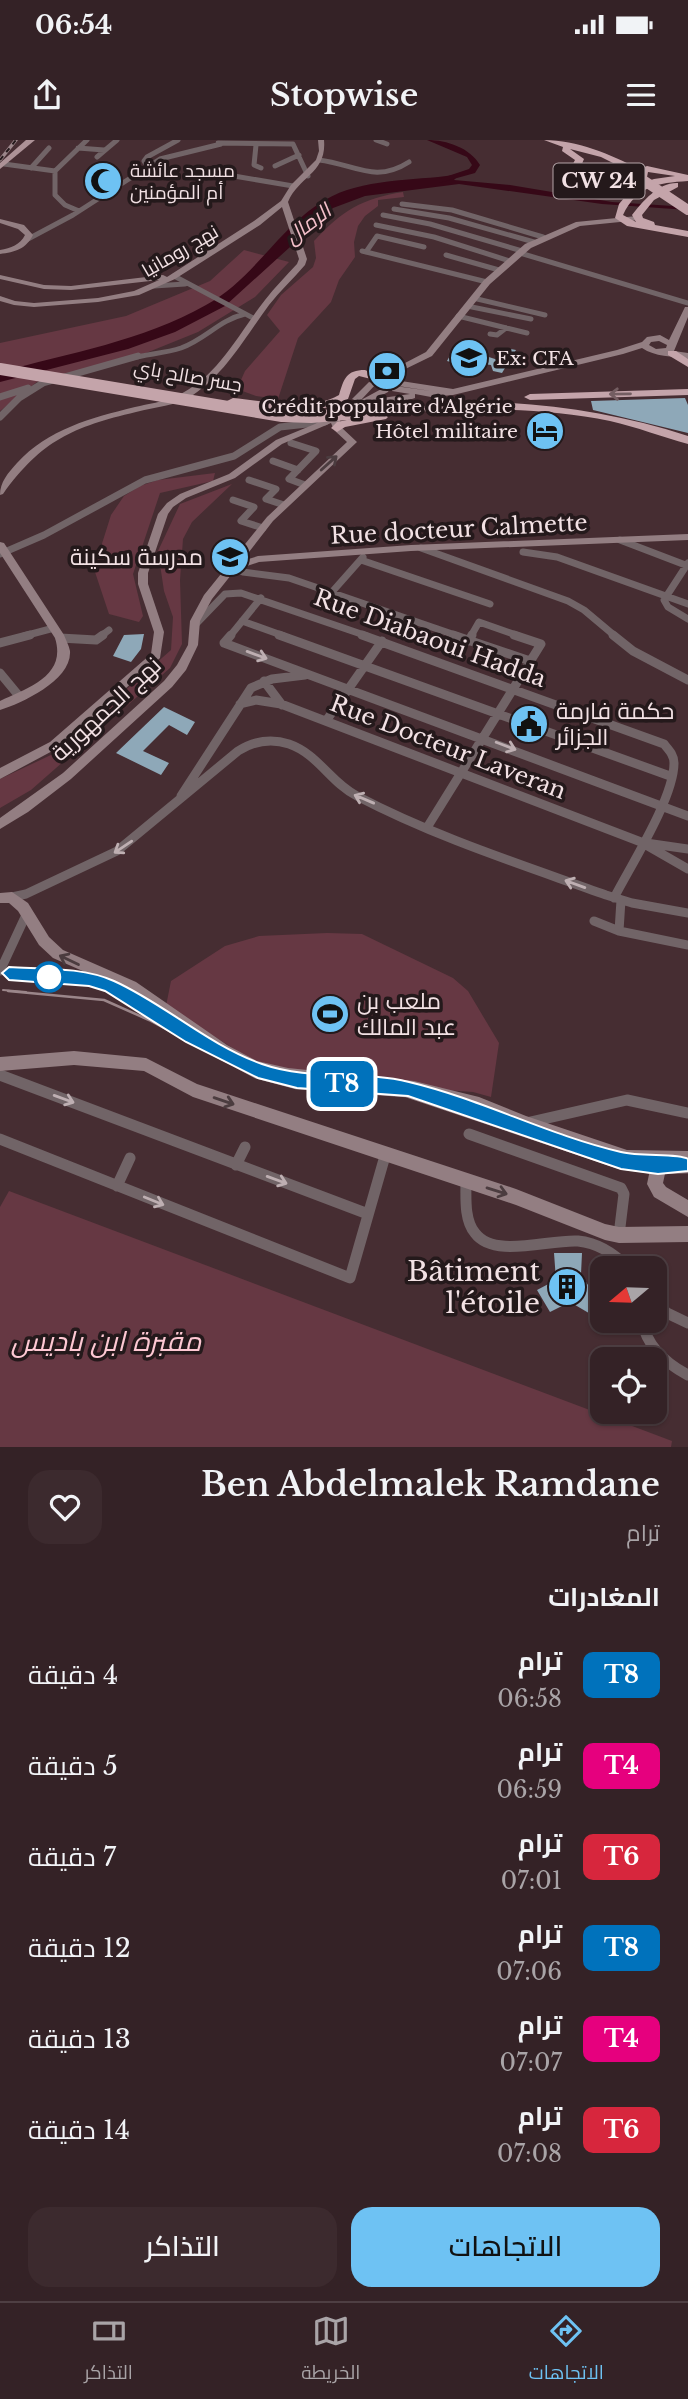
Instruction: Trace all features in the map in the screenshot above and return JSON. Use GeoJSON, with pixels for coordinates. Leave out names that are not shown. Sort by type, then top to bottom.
{"type":"FeatureCollection","features":[{"type":"Feature","properties":{"kind":"highway"},"geometry":{"type":"LineString","coordinates":[[544,141],[614,164],[640,187],[688,210]]}},
{"type":"Feature","properties":{"kind":"highway"},"geometry":{"type":"LineString","coordinates":[[544,141],[604,155],[640,187],[688,204]]}},
{"type":"Feature","properties":{"kind":"highway","name":"CW 24"},"geometry":{"type":"LineString","coordinates":[[565,149],[580,159],[572,172],[575,175],[640,187],[663,187],[688,177]]}},
{"type":"Feature","properties":{"kind":"highway","name":"CW 24"},"geometry":{"type":"LineString","coordinates":[[604,155],[688,177]]}},
{"type":"Feature","properties":{"kind":"highway","name":"CW 24"},"geometry":{"type":"LineString","coordinates":[[614,164],[590,161],[583,163],[577,171],[582,175],[640,187],[663,187]]}},
{"type":"Feature","properties":{"kind":"highway","name":"CW 24"},"geometry":{"type":"LineString","coordinates":[[688,177],[654,169],[643,170],[637,216],[652,224],[688,233]]}},
{"type":"Feature","properties":{"kind":"highway","name":"CW 24"},"geometry":{"type":"LineString","coordinates":[[640,187],[620,217],[630,224],[688,233]]}},
{"type":"Feature","properties":{"kind":"highway"},"geometry":{"type":"LineString","coordinates":[[670,348],[688,364]]}},
{"type":"Feature","properties":{"kind":"highway","name":"جسر صالح باي"},"geometry":{"type":"LineString","coordinates":[[0,361],[299,411],[368,413]]}},
{"type":"Feature","properties":{"kind":"highway"},"geometry":{"type":"LineString","coordinates":[[0,369],[282,416],[311,417],[528,406],[611,417],[688,440]]}},
{"type":"Feature","properties":{"kind":"highway"},"geometry":{"type":"LineString","coordinates":[[233,401],[318,406],[344,397],[353,374],[362,372],[373,381]]}},
{"type":"Feature","properties":{"kind":"highway"},"geometry":{"type":"LineString","coordinates":[[334,421],[341,424],[368,413],[459,399],[688,392]]}},
{"type":"Feature","properties":{"kind":"main road"},"geometry":{"type":"LineString","coordinates":[[2,166],[31,140]]}},
{"type":"Feature","properties":{"kind":"street"},"geometry":{"type":"LineString","coordinates":[[79,211],[65,205],[55,195],[55,171],[88,140]]}},
{"type":"Feature","properties":{"kind":"street"},"geometry":{"type":"LineString","coordinates":[[97,157],[117,140]]}},
{"type":"Feature","properties":{"kind":"street"},"geometry":{"type":"LineString","coordinates":[[148,167],[144,161],[147,157],[178,140]]}},
{"type":"Feature","properties":{"kind":"street"},"geometry":{"type":"LineString","coordinates":[[209,140],[222,144]]}},
{"type":"Feature","properties":{"kind":"street"},"geometry":{"type":"LineString","coordinates":[[0,492],[30,453],[53,436],[86,422],[176,400],[193,391],[241,340],[269,299],[301,265],[303,259],[298,251],[285,206],[287,192],[309,176],[323,148],[321,140]]}},
{"type":"Feature","properties":{"kind":"street"},"geometry":{"type":"LineString","coordinates":[[376,140],[387,144]]}},
{"type":"Feature","properties":{"kind":"street"},"geometry":{"type":"LineString","coordinates":[[0,252],[18,248],[28,239],[168,156],[222,144],[290,144],[295,145],[309,176]]}},
{"type":"Feature","properties":{"kind":"street"},"geometry":{"type":"LineString","coordinates":[[256,145],[254,165],[261,168]]}},
{"type":"Feature","properties":{"kind":"street"},"geometry":{"type":"LineString","coordinates":[[31,168],[49,148]]}},
{"type":"Feature","properties":{"kind":"street"},"geometry":{"type":"LineString","coordinates":[[78,148],[104,150]]}},
{"type":"Feature","properties":{"kind":"street"},"geometry":{"type":"LineString","coordinates":[[275,166],[299,155]]}},
{"type":"Feature","properties":{"kind":"street"},"geometry":{"type":"LineString","coordinates":[[319,160],[343,163],[369,174],[395,171],[409,162]]}},
{"type":"Feature","properties":{"kind":"street"},"geometry":{"type":"LineString","coordinates":[[2,166],[55,171]]}},
{"type":"Feature","properties":{"kind":"street"},"geometry":{"type":"LineString","coordinates":[[233,176],[293,186]]}},
{"type":"Feature","properties":{"kind":"street"},"geometry":{"type":"LineString","coordinates":[[402,204],[458,212],[543,237]]}},
{"type":"Feature","properties":{"kind":"street","name":"نهج رومانيا"},"geometry":{"type":"LineString","coordinates":[[0,298],[24,305],[72,302],[120,297],[149,288],[285,206]]}},
{"type":"Feature","properties":{"kind":"street"},"geometry":{"type":"LineString","coordinates":[[394,209],[449,218],[534,242]]}},
{"type":"Feature","properties":{"kind":"street"},"geometry":{"type":"LineString","coordinates":[[383,215],[430,224],[688,303]]}},
{"type":"Feature","properties":{"kind":"street"},"geometry":{"type":"LineString","coordinates":[[0,774],[54,745],[156,655],[159,632],[143,573],[163,514],[174,501],[232,476],[310,424],[342,407],[373,381],[429,354],[487,282],[534,242],[579,224],[637,216]]}},
{"type":"Feature","properties":{"kind":"street"},"geometry":{"type":"LineString","coordinates":[[0,221],[27,230],[28,239]]}},
{"type":"Feature","properties":{"kind":"street"},"geometry":{"type":"LineString","coordinates":[[376,225],[434,237],[510,261]]}},
{"type":"Feature","properties":{"kind":"street"},"geometry":{"type":"LineString","coordinates":[[424,247],[377,236],[364,251],[487,282]]}},
{"type":"Feature","properties":{"kind":"street"},"geometry":{"type":"LineString","coordinates":[[446,256],[499,271]]}},
{"type":"Feature","properties":{"kind":"street"},"geometry":{"type":"LineString","coordinates":[[0,277],[44,287],[71,288],[174,275],[255,319]]}},
{"type":"Feature","properties":{"kind":"street"},"geometry":{"type":"LineString","coordinates":[[149,288],[173,283],[191,285]]}},
{"type":"Feature","properties":{"kind":"street"},"geometry":{"type":"LineString","coordinates":[[470,302],[545,315]]}},
{"type":"Feature","properties":{"kind":"street"},"geometry":{"type":"LineString","coordinates":[[470,302],[531,319]]}},
{"type":"Feature","properties":{"kind":"street"},"geometry":{"type":"LineString","coordinates":[[670,348],[688,309]]}},
{"type":"Feature","properties":{"kind":"street"},"geometry":{"type":"LineString","coordinates":[[0,397],[143,355],[181,348],[201,339],[228,318],[242,313]]}},
{"type":"Feature","properties":{"kind":"street"},"geometry":{"type":"LineString","coordinates":[[458,316],[527,333]]}},
{"type":"Feature","properties":{"kind":"street"},"geometry":{"type":"LineString","coordinates":[[647,347],[647,340],[679,325]]}},
{"type":"Feature","properties":{"kind":"street"},"geometry":{"type":"LineString","coordinates":[[490,334],[497,335],[506,328]]}},
{"type":"Feature","properties":{"kind":"street"},"geometry":{"type":"LineString","coordinates":[[655,338],[688,355]]}},
{"type":"Feature","properties":{"kind":"street"},"geometry":{"type":"LineString","coordinates":[[354,406],[453,392],[647,347],[670,348]]}},
{"type":"Feature","properties":{"kind":"street"},"geometry":{"type":"LineString","coordinates":[[285,442],[334,421],[354,406],[395,385],[411,365]]}},
{"type":"Feature","properties":{"kind":"street"},"geometry":{"type":"LineString","coordinates":[[388,374],[395,385],[431,394]]}},
{"type":"Feature","properties":{"kind":"street"},"geometry":{"type":"LineString","coordinates":[[373,381],[453,392]]}},
{"type":"Feature","properties":{"kind":"street"},"geometry":{"type":"LineString","coordinates":[[0,417],[19,398],[43,383]]}},
{"type":"Feature","properties":{"kind":"street"},"geometry":{"type":"LineString","coordinates":[[0,705],[47,682],[61,665],[64,646],[1,551],[44,535],[145,480],[234,456],[281,427],[334,421]]}},
{"type":"Feature","properties":{"kind":"street","name":"نهج الجمهورية"},"geometry":{"type":"LineString","coordinates":[[0,824],[44,795],[71,773],[168,684],[182,667],[193,645],[195,625],[208,597],[284,505],[352,442],[334,421]]}},
{"type":"Feature","properties":{"kind":"street"},"geometry":{"type":"LineString","coordinates":[[285,442],[316,451],[289,479],[305,485]]}},
{"type":"Feature","properties":{"kind":"street"},"geometry":{"type":"LineString","coordinates":[[273,461],[298,470]]}},
{"type":"Feature","properties":{"kind":"street"},"geometry":{"type":"LineString","coordinates":[[249,480],[276,489],[266,499],[284,505]]}},
{"type":"Feature","properties":{"kind":"street"},"geometry":{"type":"LineString","coordinates":[[233,500],[254,507],[241,521],[263,528]]}},
{"type":"Feature","properties":{"kind":"street","name":"Rue docteur Calmette"},"geometry":{"type":"LineString","coordinates":[[233,568],[258,559],[362,556],[421,548],[688,537]]}},
{"type":"Feature","properties":{"kind":"street"},"geometry":{"type":"LineString","coordinates":[[620,540],[688,565],[664,595]]}},
{"type":"Feature","properties":{"kind":"street"},"geometry":{"type":"LineString","coordinates":[[421,548],[576,605],[633,651],[688,680]]}},
{"type":"Feature","properties":{"kind":"street"},"geometry":{"type":"LineString","coordinates":[[523,552],[557,557],[688,604]]}},
{"type":"Feature","properties":{"kind":"street"},"geometry":{"type":"LineString","coordinates":[[332,592],[362,556],[490,604]]}},
{"type":"Feature","properties":{"kind":"street"},"geometry":{"type":"LineString","coordinates":[[233,568],[243,572],[281,576],[530,661]]}},
{"type":"Feature","properties":{"kind":"street","name":"Rue Diabaoui Hadda"},"geometry":{"type":"LineString","coordinates":[[195,625],[225,594],[241,593],[261,598],[662,742],[670,750],[674,761],[670,776]]}},
{"type":"Feature","properties":{"kind":"street"},"geometry":{"type":"LineString","coordinates":[[664,595],[666,604],[688,620]]}},
{"type":"Feature","properties":{"kind":"street"},"geometry":{"type":"LineString","coordinates":[[261,598],[224,643],[483,737],[688,816]]}},
{"type":"Feature","properties":{"kind":"street"},"geometry":{"type":"LineString","coordinates":[[242,621],[670,776],[617,899],[619,931]]}},
{"type":"Feature","properties":{"kind":"street"},"geometry":{"type":"LineString","coordinates":[[428,826],[541,644],[479,622],[469,640]]}},
{"type":"Feature","properties":{"kind":"street"},"geometry":{"type":"LineString","coordinates":[[0,643],[57,633],[96,640],[110,630]]}},
{"type":"Feature","properties":{"kind":"street"},"geometry":{"type":"LineString","coordinates":[[326,721],[382,642]]}},
{"type":"Feature","properties":{"kind":"street"},"geometry":{"type":"LineString","coordinates":[[0,673],[19,696]]}},
{"type":"Feature","properties":{"kind":"street"},"geometry":{"type":"LineString","coordinates":[[176,804],[251,688],[264,681],[309,674]]}},
{"type":"Feature","properties":{"kind":"street"},"geometry":{"type":"LineString","coordinates":[[264,681],[282,705]]}},
{"type":"Feature","properties":{"kind":"street","name":"Rue Docteur Laveran"},"geometry":{"type":"LineString","coordinates":[[240,704],[256,700],[282,705],[641,842]]}},
{"type":"Feature","properties":{"kind":"street"},"geometry":{"type":"LineString","coordinates":[[6,898],[26,894],[117,851],[238,751],[258,741],[268,740],[292,745],[310,755],[340,785],[356,796],[428,826],[617,899],[688,913]]}},
{"type":"Feature","properties":{"kind":"street"},"geometry":{"type":"LineString","coordinates":[[641,842],[688,849]]}},
{"type":"Feature","properties":{"kind":"street"},"geometry":{"type":"LineString","coordinates":[[641,842],[688,869]]}},
{"type":"Feature","properties":{"kind":"street"},"geometry":{"type":"LineString","coordinates":[[6,898],[18,901],[44,941],[58,954],[122,980],[222,1050],[254,1067],[288,1075],[414,1088],[479,1104],[525,1123],[627,1157],[654,1152],[682,1158]]}},
{"type":"Feature","properties":{"kind":"street"},"geometry":{"type":"LineString","coordinates":[[0,971],[8,948],[26,915]]}},
{"type":"Feature","properties":{"kind":"street"},"geometry":{"type":"LineString","coordinates":[[594,921],[619,931],[688,945]]}},
{"type":"Feature","properties":{"kind":"street"},"geometry":{"type":"LineString","coordinates":[[0,1064],[74,1058],[146,1065],[160,1075],[204,1094],[619,1235],[688,1234]]}},
{"type":"Feature","properties":{"kind":"street"},"geometry":{"type":"LineString","coordinates":[[0,1075],[368,1214]]}},
{"type":"Feature","properties":{"kind":"street"},"geometry":{"type":"LineString","coordinates":[[525,1123],[627,1100],[688,1113]]}},
{"type":"Feature","properties":{"kind":"street"},"geometry":{"type":"LineString","coordinates":[[469,1134],[621,1188],[624,1194],[619,1235]]}},
{"type":"Feature","properties":{"kind":"street"},"geometry":{"type":"LineString","coordinates":[[0,1139],[350,1278],[385,1156]]}},
{"type":"Feature","properties":{"kind":"street"},"geometry":{"type":"LineString","coordinates":[[236,1165],[245,1147]]}},
{"type":"Feature","properties":{"kind":"street"},"geometry":{"type":"LineString","coordinates":[[117,1186],[130,1158]]}},
{"type":"Feature","properties":{"kind":"street"},"geometry":{"type":"LineString","coordinates":[[682,1158],[659,1164],[655,1184],[660,1192],[688,1209]]}},
{"type":"Feature","properties":{"kind":"street"},"geometry":{"type":"LineString","coordinates":[[466,1181],[465,1212],[479,1239],[492,1246],[510,1248],[578,1241],[596,1245],[615,1256]]}},
{"type":"Feature","properties":{"kind":"street"},"geometry":{"type":"LineString","coordinates":[[667,1313],[688,1323]]}},
{"type":"Feature","properties":{"kind":"street"},"geometry":{"type":"LineString","coordinates":[[643,1334],[669,1363],[688,1375]]}},
{"type":"Feature","properties":{"kind":"green space"},"geometry":{"type":"Polygon","coordinates":[[[403,192],[404,197],[378,200],[378,206],[365,216],[358,226],[354,242],[355,257],[339,280],[331,302],[298,338],[278,399],[256,396],[237,389],[245,371],[280,331],[267,315],[281,295],[313,267],[316,258],[314,241],[334,221],[364,202],[403,192]]]}},
{"type":"Feature","properties":{"kind":"green space"},"geometry":{"type":"Polygon","coordinates":[[[244,250],[289,262],[255,297],[198,332],[146,353],[38,381],[0,411],[0,343],[126,316],[210,281],[244,250]]]}},
{"type":"Feature","properties":{"kind":"green space"},"geometry":{"type":"Polygon","coordinates":[[[215,473],[213,481],[160,493],[133,574],[143,616],[139,622],[109,614],[94,569],[111,515],[124,496],[140,486],[158,480],[215,473]]]}},
{"type":"Feature","properties":{"kind":"green space"},"geometry":{"type":"Polygon","coordinates":[[[232,484],[192,522],[183,539],[180,580],[182,644],[170,668],[31,790],[0,808],[0,779],[53,754],[171,650],[173,617],[164,591],[158,551],[180,504],[232,484]]]}},
{"type":"Feature","properties":{"kind":"green space","name":"ملعب بن عبد المالك"},"geometry":{"type":"Polygon","coordinates":[[[362,934],[453,978],[468,991],[499,1043],[491,1097],[473,1092],[403,1087],[258,1064],[166,1006],[171,981],[225,946],[259,936],[362,934]]]}},
{"type":"Feature","properties":{"kind":"green space","name":"مقبرة ابن باديس"},"geometry":{"type":"Polygon","coordinates":[[[9,1191],[590,1410],[590,1424],[627,1424],[672,1441],[671,1447],[0,1447],[0,1207],[9,1191]]]}},
{"type":"Feature","properties":{"kind":"water","name":"الرمال"},"geometry":{"type":"Polygon","coordinates":[[[454,175],[457,177],[454,180],[510,185],[612,202],[688,207],[688,210],[602,204],[459,184],[365,196],[333,208],[225,306],[175,332],[128,349],[0,382],[0,372],[131,337],[206,305],[238,282],[309,211],[339,193],[388,181],[454,175]]]}},
{"type":"Feature","properties":{"kind":"building","name":"مسجد عائشة أم المؤمنين"},"geometry":{"type":"Polygon","coordinates":[[[90,174],[119,175],[118,180],[105,188],[86,188],[90,174]]]}},
{"type":"Feature","properties":{"kind":"building","name":"Ex: CFA"},"geometry":{"type":"Polygon","coordinates":[[[455,346],[498,360],[506,348],[516,350],[502,373],[493,371],[491,365],[477,363],[473,368],[447,361],[455,346]]]}},
{"type":"Feature","properties":{"kind":"building"},"geometry":{"type":"Polygon","coordinates":[[[685,398],[688,405],[688,433],[593,410],[591,401],[685,398]]]}},
{"type":"Feature","properties":{"kind":"building"},"geometry":{"type":"Polygon","coordinates":[[[144,634],[141,649],[131,662],[113,656],[124,635],[144,634]]]}},
{"type":"Feature","properties":{"kind":"building"},"geometry":{"type":"Polygon","coordinates":[[[164,707],[195,722],[187,735],[169,725],[143,751],[169,763],[161,775],[116,753],[164,707]]]}},
{"type":"Feature","properties":{"kind":"building","name":"Bâtiment l'étoile"},"geometry":{"type":"Polygon","coordinates":[[[554,1253],[582,1253],[581,1274],[590,1286],[590,1314],[570,1302],[550,1312],[537,1290],[556,1280],[554,1253]]]}},
{"type":"Feature","properties":{"kind":"waterway"},"geometry":{"type":"LineString","coordinates":[[431,140],[470,155],[476,165],[472,171],[442,181]]}},
{"type":"Feature","properties":{"kind":"tram line"},"geometry":{"type":"LineString","coordinates":[[9,973],[89,979],[119,992]]}},
{"type":"Feature","properties":{"kind":"tram line","name":"T8"},"geometry":{"type":"LineString","coordinates":[[9,973],[89,979],[109,986],[192,1037],[258,1070],[297,1081],[408,1089],[621,1160],[658,1165],[688,1165]]}},
{"type":"Feature","properties":{"kind":"tram line"},"geometry":{"type":"LineString","coordinates":[[3,990],[26,992]]}},
{"type":"Feature","properties":{"kind":"tram line"},"geometry":{"type":"LineString","coordinates":[[8,991],[104,1000],[149,1020],[255,1077],[296,1088],[406,1096],[620,1168],[655,1173],[688,1172]]}},
{"type":"Feature","properties":{"kind":"tram line"},"geometry":{"type":"LineString","coordinates":[[116,991],[150,1012]]}},
{"type":"Feature","properties":{"kind":"railway"},"geometry":{"type":"LineString","coordinates":[[0,160],[16,140]]}},
{"type":"Feature","properties":{"kind":"place","name":"مسجد عائشة أم المؤمنين"},"geometry":{"type":"Point","coordinates":[103,181]}},
{"type":"Feature","properties":{"kind":"place","name":"Ex: CFA"},"geometry":{"type":"Point","coordinates":[469,358]}},
{"type":"Feature","properties":{"kind":"place","name":"Crédit populaire d'Algérie"},"geometry":{"type":"Point","coordinates":[387,371]}},
{"type":"Feature","properties":{"kind":"place","name":"Hôtel militaire"},"geometry":{"type":"Point","coordinates":[545,431]}},
{"type":"Feature","properties":{"kind":"place","name":"مدرسة سكينة"},"geometry":{"type":"Point","coordinates":[230,557]}},
{"type":"Feature","properties":{"kind":"place","name":"حكمة فارمة الجزائر"},"geometry":{"type":"Point","coordinates":[529,724]}},
{"type":"Feature","properties":{"kind":"place","name":"ملعب بن عبد المالك"},"geometry":{"type":"Point","coordinates":[330,1014]}},
{"type":"Feature","properties":{"kind":"place","name":"Bâtiment l'étoile"},"geometry":{"type":"Point","coordinates":[567,1287]}}]}
